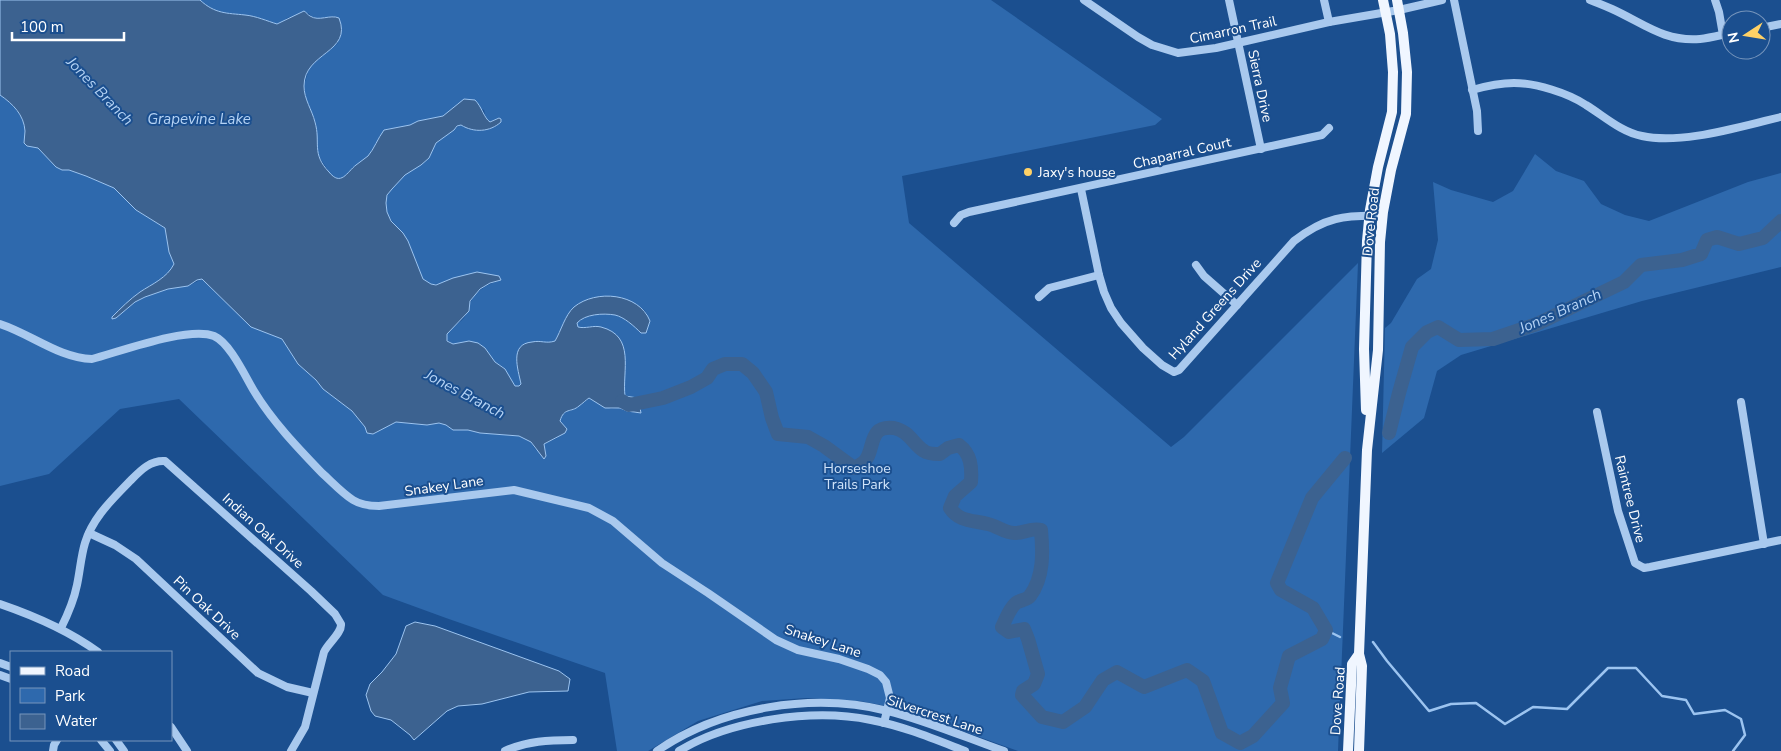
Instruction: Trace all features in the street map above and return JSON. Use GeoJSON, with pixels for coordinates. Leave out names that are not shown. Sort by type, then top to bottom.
{"type":"FeatureCollection","features":[{"type":"Feature","properties":{"kind":"main road","name":"Dove Road"},"geometry":{"type":"LineString","coordinates":[[1367,450],[1364,349],[1367,241],[1369,216],[1378,167],[1392,112],[1393,72],[1383,0]]}},
{"type":"Feature","properties":{"kind":"main road","name":"Dove Road"},"geometry":{"type":"LineString","coordinates":[[1359,751],[1362,666],[1358,654],[1367,450],[1378,350],[1380,242],[1391,170],[1406,114],[1407,72],[1398,5]]}},
{"type":"Feature","properties":{"kind":"main road"},"geometry":{"type":"LineString","coordinates":[[1378,167],[1391,170]]}},
{"type":"Feature","properties":{"kind":"main road","name":"Dove Road"},"geometry":{"type":"LineString","coordinates":[[1348,751],[1352,664],[1358,654]]}},
{"type":"Feature","properties":{"kind":"street","name":"Cimarron Trail"},"geometry":{"type":"LineString","coordinates":[[1084,0],[1138,37],[1168,51],[1186,53],[1329,22],[1386,13],[1398,5],[1442,0]]}},
{"type":"Feature","properties":{"kind":"street","name":"Sierra Drive"},"geometry":{"type":"LineString","coordinates":[[1229,0],[1261,148]]}},
{"type":"Feature","properties":{"kind":"street"},"geometry":{"type":"LineString","coordinates":[[1324,0],[1329,22]]}},
{"type":"Feature","properties":{"kind":"street"},"geometry":{"type":"LineString","coordinates":[[1454,0],[1477,111],[1478,131]]}},
{"type":"Feature","properties":{"kind":"street"},"geometry":{"type":"LineString","coordinates":[[1590,0],[1613,9],[1650,30],[1665,35],[1700,39],[1721,35]]}},
{"type":"Feature","properties":{"kind":"street"},"geometry":{"type":"LineString","coordinates":[[1715,0],[1721,18]]}},
{"type":"Feature","properties":{"kind":"street"},"geometry":{"type":"LineString","coordinates":[[1472,90],[1491,85],[1514,83],[1527,84],[1559,92],[1584,104],[1620,127],[1649,138],[1698,135],[1781,117]]}},
{"type":"Feature","properties":{"kind":"street","name":"Chaparral Court"},"geometry":{"type":"LineString","coordinates":[[954,223],[961,215],[969,212],[1322,134],[1329,128]]}},
{"type":"Feature","properties":{"kind":"street","name":"Hyland Greens Drive"},"geometry":{"type":"LineString","coordinates":[[1080,188],[1099,274],[1111,308],[1121,323],[1143,348],[1162,365],[1174,372],[1179,370],[1294,241],[1308,230],[1326,221],[1342,217],[1383,216]]}},
{"type":"Feature","properties":{"kind":"street"},"geometry":{"type":"LineString","coordinates":[[1196,265],[1204,276],[1237,306]]}},
{"type":"Feature","properties":{"kind":"street"},"geometry":{"type":"LineString","coordinates":[[1039,297],[1049,288],[1099,274]]}},
{"type":"Feature","properties":{"kind":"street","name":"Snakey Lane"},"geometry":{"type":"LineString","coordinates":[[0,324],[30,336],[50,347],[83,359],[92,359],[183,335],[202,334],[214,336],[231,353],[255,394],[281,428],[315,466],[352,500],[364,505],[379,506],[514,490],[589,508],[613,521],[662,563],[776,640],[798,650],[839,659],[880,675],[886,682],[890,698],[884,723]]}},
{"type":"Feature","properties":{"kind":"street"},"geometry":{"type":"LineString","coordinates":[[1740,402],[1764,544]]}},
{"type":"Feature","properties":{"kind":"street","name":"Raintree Drive"},"geometry":{"type":"LineString","coordinates":[[1597,412],[1618,511],[1635,563],[1644,568],[1781,540]]}},
{"type":"Feature","properties":{"kind":"street","name":"Indian Oak Drive"},"geometry":{"type":"LineString","coordinates":[[89,533],[102,510],[143,468],[155,461],[165,461],[311,591],[338,618],[341,628],[324,652],[313,693]]}},
{"type":"Feature","properties":{"kind":"street"},"geometry":{"type":"LineString","coordinates":[[61,628],[70,611],[84,544],[89,533]]}},
{"type":"Feature","properties":{"kind":"street","name":"Pin Oak Drive"},"geometry":{"type":"LineString","coordinates":[[89,533],[115,545],[136,559],[258,673],[287,687],[313,693]]}},
{"type":"Feature","properties":{"kind":"street"},"geometry":{"type":"LineString","coordinates":[[0,604],[61,628],[97,651]]}},
{"type":"Feature","properties":{"kind":"street"},"geometry":{"type":"LineString","coordinates":[[291,751],[305,727],[313,693]]}},
{"type":"Feature","properties":{"kind":"street","name":"Silvercrest Lane"},"geometry":{"type":"LineString","coordinates":[[657,751],[691,730],[721,718],[770,708],[802,704],[843,704],[887,711],[1004,751]]}},
{"type":"Feature","properties":{"kind":"street","name":"Silvercrest Lane"},"geometry":{"type":"LineString","coordinates":[[679,751],[723,731],[760,722],[802,716],[849,717],[884,723],[965,751]]}},
{"type":"Feature","properties":{"kind":"street"},"geometry":{"type":"LineString","coordinates":[[172,728],[187,751]]}},
{"type":"Feature","properties":{"kind":"street"},"geometry":{"type":"LineString","coordinates":[[505,751],[536,742],[574,740]]}},
{"type":"Feature","properties":{"kind":"street"},"geometry":{"type":"LineString","coordinates":[[102,741],[110,751]]}},
{"type":"Feature","properties":{"kind":"green space","name":"Horseshoe Trails Park"},"geometry":{"type":"Polygon","coordinates":[[[200,0],[991,0],[1162,119],[1155,125],[902,176],[909,223],[1171,447],[1184,437],[1358,263],[1338,751],[1018,751],[902,709],[860,701],[806,698],[762,701],[698,721],[648,751],[617,751],[605,673],[383,595],[179,399],[120,409],[49,474],[0,486],[0,95],[10,103],[22,119],[25,131],[24,137],[33,147],[38,148],[56,167],[86,176],[114,188],[136,210],[165,228],[169,252],[174,264],[163,277],[133,297],[125,311],[135,302],[145,297],[168,289],[188,286],[202,279],[251,326],[282,339],[298,364],[323,389],[352,411],[365,427],[367,433],[373,434],[396,422],[427,425],[439,423],[447,425],[453,430],[519,436],[527,439],[535,449],[546,456],[544,444],[557,438],[563,426],[560,421],[564,414],[590,398],[611,409],[620,408],[636,413],[629,398],[625,396],[624,390],[593,326],[583,328],[578,327],[577,323],[594,315],[615,315],[625,320],[641,333],[647,314],[644,310],[626,300],[567,317],[555,341],[548,343],[540,342],[520,377],[521,384],[519,386],[515,386],[503,367],[495,362],[485,348],[469,341],[453,344],[446,339],[451,330],[464,318],[476,294],[487,286],[501,280],[476,273],[438,284],[428,283],[418,270],[409,243],[390,218],[386,207],[387,196],[396,183],[408,172],[428,159],[437,142],[445,136],[461,125],[476,130],[492,128],[501,122],[499,118],[490,122],[486,119],[484,110],[458,103],[453,110],[443,116],[384,130],[369,155],[343,178],[337,178],[331,175],[318,155],[316,123],[306,98],[304,85],[310,66],[338,43],[334,16],[317,18],[308,13],[287,18],[277,24],[256,17],[221,12],[208,8],[200,0]]]}},
{"type":"Feature","properties":{"kind":"green space"},"geometry":{"type":"Polygon","coordinates":[[[1535,154],[1556,171],[1584,181],[1601,204],[1625,215],[1649,221],[1748,182],[1781,173],[1781,267],[1642,301],[1461,355],[1437,371],[1424,418],[1382,453],[1385,328],[1391,323],[1417,279],[1431,269],[1438,240],[1433,182],[1451,190],[1493,202],[1513,191],[1535,154]]]}},
{"type":"Feature","properties":{"kind":"water","name":"Grapevine Lake"},"geometry":{"type":"Polygon","coordinates":[[[0,0],[200,0],[216,10],[253,16],[277,24],[304,11],[313,18],[339,18],[342,30],[339,39],[334,46],[311,66],[306,75],[304,86],[305,95],[317,129],[320,159],[329,172],[337,178],[344,177],[368,156],[384,130],[443,116],[464,99],[475,100],[490,122],[499,118],[501,122],[492,128],[482,130],[466,128],[461,125],[457,126],[436,143],[429,158],[405,175],[392,189],[387,195],[386,203],[391,221],[408,241],[423,279],[436,285],[453,278],[477,272],[499,276],[501,280],[490,283],[480,289],[470,301],[469,311],[447,334],[447,341],[453,344],[469,341],[478,343],[485,348],[495,362],[505,369],[515,386],[519,386],[521,384],[517,358],[520,347],[532,342],[555,341],[571,310],[583,301],[605,296],[627,300],[637,304],[650,321],[646,333],[641,333],[625,320],[615,315],[594,315],[577,323],[578,327],[584,328],[601,327],[619,338],[625,356],[625,396],[638,398],[641,413],[620,408],[605,408],[589,398],[564,414],[560,421],[567,429],[565,433],[544,444],[546,456],[544,459],[531,442],[519,436],[453,430],[439,423],[427,425],[396,422],[373,434],[367,433],[365,427],[352,411],[323,389],[298,364],[282,339],[251,327],[202,279],[188,286],[168,289],[145,297],[112,319],[140,292],[163,277],[174,264],[169,252],[165,228],[136,210],[114,188],[86,176],[56,167],[38,148],[27,146],[24,143],[25,131],[20,115],[0,95],[0,0]]]}},
{"type":"Feature","properties":{"kind":"water"},"geometry":{"type":"Polygon","coordinates":[[[415,622],[435,626],[559,671],[570,679],[568,691],[529,692],[482,704],[458,706],[447,711],[414,740],[391,720],[375,716],[371,711],[366,695],[370,684],[396,654],[406,626],[415,622]]]}},
{"type":"Feature","properties":{"kind":"waterway","name":"Jones Branch"},"geometry":{"type":"LineString","coordinates":[[1389,433],[1412,347],[1427,332],[1438,327],[1459,340],[1493,339],[1537,324],[1624,282],[1641,265],[1682,260],[1701,254],[1707,240],[1717,237],[1739,244],[1763,238],[1781,221]]}},
{"type":"Feature","properties":{"kind":"waterway","name":"Jones Branch"},"geometry":{"type":"LineString","coordinates":[[622,401],[629,405],[663,398],[691,387],[707,378],[713,369],[725,364],[742,364],[753,373],[766,392],[778,434],[808,437],[854,468],[862,464],[867,458],[875,436],[881,429],[894,428],[899,430],[920,448],[930,453],[940,454],[948,448],[959,445],[966,452],[970,461],[971,482],[955,496],[950,508],[954,513],[967,520],[991,525],[1011,533],[1034,529],[1041,530],[1042,564],[1035,589],[1030,596],[1016,603],[1011,608],[1002,627],[1009,632],[1024,629],[1038,674],[1034,684],[1023,691],[1022,695],[1042,717],[1063,722],[1085,707],[1103,680],[1117,672],[1144,687],[1187,670],[1203,681],[1222,733],[1240,743],[1253,736],[1283,703],[1280,688],[1289,656],[1322,639],[1326,630],[1313,608],[1281,590],[1277,583],[1312,498],[1345,458]]}},
{"type":"Feature","properties":{"kind":"waterway"},"geometry":{"type":"LineString","coordinates":[[1326,630],[1340,637]]}},
{"type":"Feature","properties":{"kind":"waterway"},"geometry":{"type":"LineString","coordinates":[[1373,642],[1429,711],[1451,704],[1476,703],[1505,724],[1533,707],[1567,709],[1608,668],[1636,668],[1662,696],[1686,700],[1694,714],[1725,710],[1741,719],[1745,735],[1733,751]]}},
{"type":"Feature","properties":{"kind":"place","name":"Jaxy's house"},"geometry":{"type":"Point","coordinates":[1028,172]}}]}
